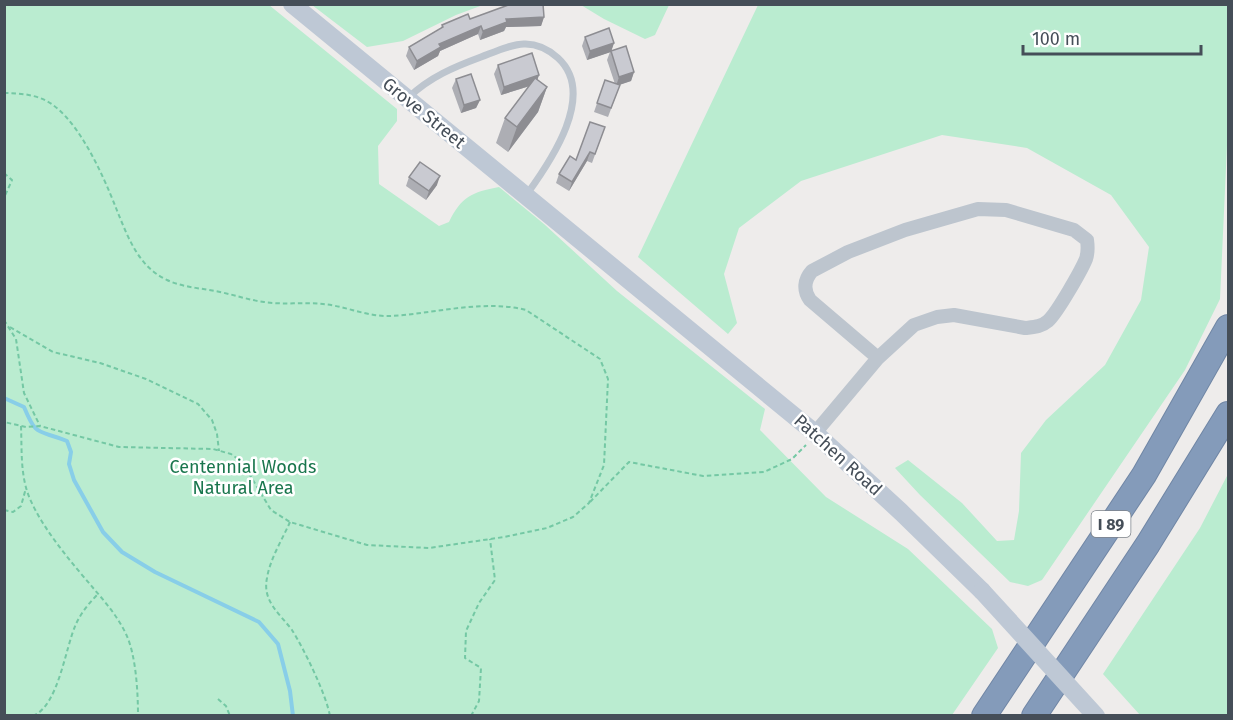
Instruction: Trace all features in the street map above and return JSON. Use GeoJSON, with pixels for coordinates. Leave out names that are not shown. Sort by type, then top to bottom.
{"type":"FeatureCollection","features":[{"type":"Feature","properties":{"kind":"highway","name":"I 89"},"geometry":{"type":"LineString","coordinates":[[984,716],[1144,475],[1228,327]]}},
{"type":"Feature","properties":{"kind":"highway","name":"I 89"},"geometry":{"type":"LineString","coordinates":[[1034,716],[1148,544],[1228,414]]}},
{"type":"Feature","properties":{"kind":"street","name":"Grove Street"},"geometry":{"type":"LineString","coordinates":[[292,4],[556,221]]}},
{"type":"Feature","properties":{"kind":"street"},"geometry":{"type":"LineString","coordinates":[[815,433],[878,358],[914,325],[937,317],[954,315],[1025,328],[1042,325],[1052,317],[1084,263],[1088,251],[1087,240],[1080,233],[1005,210],[978,209],[950,215],[894,234],[848,252],[812,271],[808,275],[805,286],[810,300],[878,358]]}},
{"type":"Feature","properties":{"kind":"street","name":"Patchen Road"},"geometry":{"type":"LineString","coordinates":[[556,221],[815,433],[982,591],[1096,716]]}},
{"type":"Feature","properties":{"kind":"lane"},"geometry":{"type":"LineString","coordinates":[[408,99],[439,74],[509,46],[535,45],[554,55],[565,65],[572,79],[573,103],[551,159],[525,196]]}},
{"type":"Feature","properties":{"kind":"path"},"geometry":{"type":"LineString","coordinates":[[4,93],[18,93],[42,98],[62,112],[77,130],[102,172],[129,240],[137,254],[165,280],[264,302],[324,304],[388,316],[444,309],[513,306],[526,310],[562,335],[582,345],[600,359],[608,379],[604,465],[589,502]]}},
{"type":"Feature","properties":{"kind":"path"},"geometry":{"type":"LineString","coordinates":[[4,173],[12,180],[4,198]]}},
{"type":"Feature","properties":{"kind":"path"},"geometry":{"type":"LineString","coordinates":[[4,320],[16,339],[24,393],[40,426]]}},
{"type":"Feature","properties":{"kind":"path"},"geometry":{"type":"LineString","coordinates":[[10,327],[52,352],[100,363],[146,379],[198,404],[212,420],[218,434],[219,451]]}},
{"type":"Feature","properties":{"kind":"path"},"geometry":{"type":"LineString","coordinates":[[4,422],[21,426],[40,426],[118,447],[219,451],[231,454],[242,462],[271,510],[290,522],[367,545],[429,548],[547,528],[573,517],[629,462],[703,476],[764,472],[792,459],[815,433]]}},
{"type":"Feature","properties":{"kind":"path"},"geometry":{"type":"LineString","coordinates":[[21,426],[26,488],[31,501],[61,549],[112,610],[126,633],[131,647],[138,716]]}},
{"type":"Feature","properties":{"kind":"path"},"geometry":{"type":"LineString","coordinates":[[4,510],[14,513],[21,506],[26,488]]}},
{"type":"Feature","properties":{"kind":"path"},"geometry":{"type":"LineString","coordinates":[[290,522],[276,551],[266,580],[270,603],[292,631],[313,672],[330,716]]}},
{"type":"Feature","properties":{"kind":"path"},"geometry":{"type":"LineString","coordinates":[[471,716],[479,701],[481,668],[465,658],[466,630],[479,603],[495,580],[490,539]]}},
{"type":"Feature","properties":{"kind":"path"},"geometry":{"type":"LineString","coordinates":[[33,716],[42,712],[56,687],[76,624],[88,604],[98,594]]}},
{"type":"Feature","properties":{"kind":"path"},"geometry":{"type":"LineString","coordinates":[[218,699],[226,706],[230,716]]}},
{"type":"Feature","properties":{"kind":"green space","name":"Centennial Woods Natural Area"},"geometry":{"type":"Polygon","coordinates":[[[4,5],[269,5],[397,109],[397,121],[378,146],[379,184],[439,226],[449,222],[458,207],[468,197],[499,187],[544,224],[617,291],[765,409],[760,430],[826,497],[908,549],[992,629],[998,648],[952,715],[5,715],[4,5]]]}},
{"type":"Feature","properties":{"kind":"green space"},"geometry":{"type":"Polygon","coordinates":[[[312,5],[483,5],[456,15],[403,41],[367,47],[312,5]]]}},
{"type":"Feature","properties":{"kind":"green space"},"geometry":{"type":"Polygon","coordinates":[[[581,5],[669,5],[655,35],[645,39],[581,5]]]}},
{"type":"Feature","properties":{"kind":"green space"},"geometry":{"type":"Polygon","coordinates":[[[758,5],[1228,5],[1228,124],[1220,299],[1185,370],[1042,580],[1028,586],[1010,582],[895,468],[908,460],[962,503],[997,541],[1014,540],[1019,511],[1021,453],[1046,420],[1105,365],[1141,300],[1149,247],[1111,195],[1027,148],[942,135],[801,181],[739,228],[724,274],[737,323],[728,334],[638,257],[758,5]]]}},
{"type":"Feature","properties":{"kind":"green space"},"geometry":{"type":"Polygon","coordinates":[[[1228,474],[1228,715],[1140,715],[1103,674],[1200,528],[1228,474]]]}},
{"type":"Feature","properties":{"kind":"building"},"geometry":{"type":"Polygon","coordinates":[[[511,4],[543,4],[544,17],[506,19],[507,22],[483,31],[481,26],[439,44],[441,47],[417,61],[409,47],[443,27],[442,25],[468,14],[470,19],[511,4]]]}},
{"type":"Feature","properties":{"kind":"building"},"geometry":{"type":"Polygon","coordinates":[[[609,28],[614,43],[590,51],[585,37],[609,28]]]}},
{"type":"Feature","properties":{"kind":"building"},"geometry":{"type":"Polygon","coordinates":[[[626,46],[634,72],[619,77],[611,51],[626,46]]]}},
{"type":"Feature","properties":{"kind":"building"},"geometry":{"type":"Polygon","coordinates":[[[532,53],[539,75],[504,87],[498,65],[532,53]]]}},
{"type":"Feature","properties":{"kind":"building"},"geometry":{"type":"Polygon","coordinates":[[[471,74],[480,100],[464,105],[456,79],[471,74]]]}},
{"type":"Feature","properties":{"kind":"building"},"geometry":{"type":"Polygon","coordinates":[[[535,78],[547,87],[517,127],[505,118],[535,78]]]}},
{"type":"Feature","properties":{"kind":"building"},"geometry":{"type":"Polygon","coordinates":[[[605,80],[620,85],[611,108],[597,103],[605,80]]]}},
{"type":"Feature","properties":{"kind":"building"},"geometry":{"type":"Polygon","coordinates":[[[590,122],[605,127],[595,154],[590,152],[572,182],[559,174],[570,156],[576,160],[590,122]]]}},
{"type":"Feature","properties":{"kind":"building"},"geometry":{"type":"Polygon","coordinates":[[[420,162],[440,176],[429,191],[409,177],[420,162]]]}},
{"type":"Feature","properties":{"kind":"waterway"},"geometry":{"type":"LineString","coordinates":[[4,398],[24,407],[32,424],[39,431],[67,441],[71,452],[69,464],[74,480],[103,532],[122,552],[155,572],[259,622],[278,644],[290,691],[293,716]]}}]}
